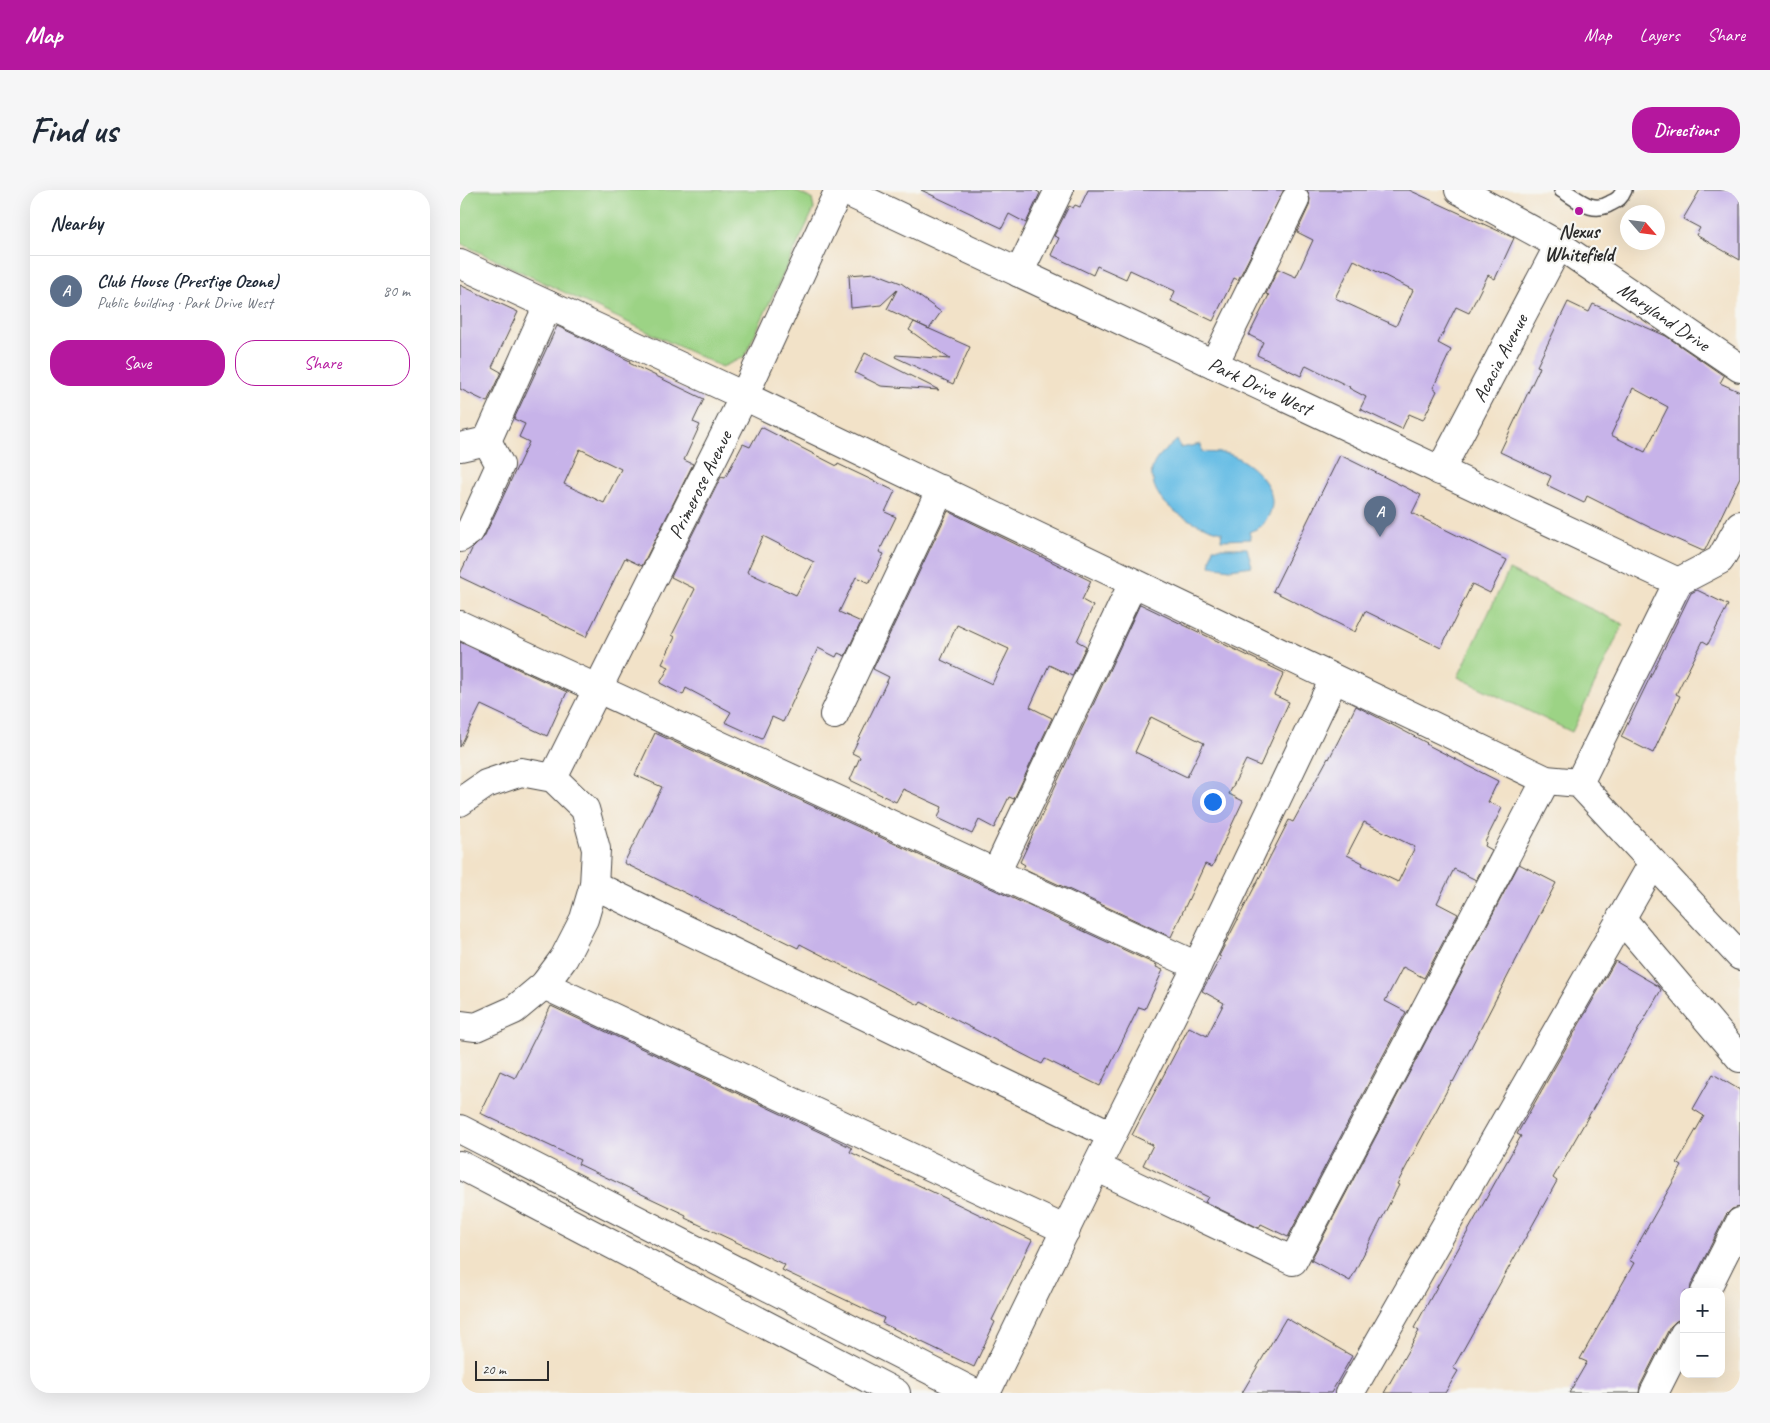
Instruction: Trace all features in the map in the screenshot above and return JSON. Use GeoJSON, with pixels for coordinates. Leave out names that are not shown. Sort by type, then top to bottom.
{"type":"FeatureCollection","features":[{"type":"Feature","properties":{"kind":"street","name":"Park Drive West"},"geometry":{"type":"LineString","coordinates":[[841,190],[1678,582]]}},
{"type":"Feature","properties":{"kind":"street","name":"Primerose Avenue"},"geometry":{"type":"LineString","coordinates":[[553,778],[744,396],[841,190]]}},
{"type":"Feature","properties":{"kind":"street"},"geometry":{"type":"LineString","coordinates":[[1019,273],[1059,190]]}},
{"type":"Feature","properties":{"kind":"street","name":"Maryland Drive"},"geometry":{"type":"LineString","coordinates":[[1459,190],[1559,245],[1740,368]]}},
{"type":"Feature","properties":{"kind":"street"},"geometry":{"type":"LineString","coordinates":[[1214,364],[1295,200]]}},
{"type":"Feature","properties":{"kind":"street","name":"Acacia Avenue"},"geometry":{"type":"LineString","coordinates":[[1440,471],[1559,245]]}},
{"type":"Feature","properties":{"kind":"street"},"geometry":{"type":"LineString","coordinates":[[460,264],[941,489],[1546,780],[1580,783],[1740,956]]}},
{"type":"Feature","properties":{"kind":"street"},"geometry":{"type":"LineString","coordinates":[[487,441],[548,305]]}},
{"type":"Feature","properties":{"kind":"street"},"geometry":{"type":"LineString","coordinates":[[460,447],[487,441]]}},
{"type":"Feature","properties":{"kind":"street"},"geometry":{"type":"LineString","coordinates":[[460,538],[470,531],[500,465],[487,441]]}},
{"type":"Feature","properties":{"kind":"street"},"geometry":{"type":"LineString","coordinates":[[834,715],[941,489]]}},
{"type":"Feature","properties":{"kind":"street"},"geometry":{"type":"LineString","coordinates":[[1580,783],[1678,582],[1720,560],[1740,525]]}},
{"type":"Feature","properties":{"kind":"street"},"geometry":{"type":"LineString","coordinates":[[996,874],[1133,583]]}},
{"type":"Feature","properties":{"kind":"street"},"geometry":{"type":"LineString","coordinates":[[460,625],[1196,966]]}},
{"type":"Feature","properties":{"kind":"street"},"geometry":{"type":"LineString","coordinates":[[986,1393],[1196,966],[1334,679]]}},
{"type":"Feature","properties":{"kind":"street"},"geometry":{"type":"LineString","coordinates":[[460,802],[486,784],[521,772],[553,778],[585,809],[596,849],[594,885],[584,919],[564,958],[544,985],[514,1010],[476,1026],[460,1025]]}},
{"type":"Feature","properties":{"kind":"street"},"geometry":{"type":"LineString","coordinates":[[1096,1167],[1293,1261],[1546,780]]}},
{"type":"Feature","properties":{"kind":"street"},"geometry":{"type":"LineString","coordinates":[[1350,1393],[1653,863]]}},
{"type":"Feature","properties":{"kind":"street"},"geometry":{"type":"LineString","coordinates":[[594,885],[1112,1134]]}},
{"type":"Feature","properties":{"kind":"street"},"geometry":{"type":"LineString","coordinates":[[1622,918],[1740,1058]]}},
{"type":"Feature","properties":{"kind":"street"},"geometry":{"type":"LineString","coordinates":[[544,985],[1066,1230]]}},
{"type":"Feature","properties":{"kind":"street"},"geometry":{"type":"LineString","coordinates":[[460,1130],[975,1393]]}},
{"type":"Feature","properties":{"kind":"street"},"geometry":{"type":"LineString","coordinates":[[460,1165],[896,1393]]}},
{"type":"Feature","properties":{"kind":"street"},"geometry":{"type":"LineString","coordinates":[[1707,1288],[1740,1222]]}},
{"type":"Feature","properties":{"kind":"street"},"geometry":{"type":"LineString","coordinates":[[1654,1393],[1680,1342]]}},
{"type":"Feature","properties":{"kind":"lane"},"geometry":{"type":"LineString","coordinates":[[1562,190],[1591,208],[1603,208],[1620,198],[1624,190]]}},
{"type":"Feature","properties":{"kind":"green space"},"geometry":{"type":"Polygon","coordinates":[[[460,190],[793,190],[812,199],[814,209],[744,357],[722,367],[460,243],[460,190]]]}},
{"type":"Feature","properties":{"kind":"green space"},"geometry":{"type":"Polygon","coordinates":[[[1509,570],[1623,624],[1572,732],[1458,677],[1509,570]]]}},
{"type":"Feature","properties":{"kind":"water"},"geometry":{"type":"Polygon","coordinates":[[[1177,440],[1181,448],[1201,444],[1202,452],[1229,454],[1238,458],[1255,470],[1268,486],[1272,505],[1269,515],[1263,525],[1249,532],[1251,539],[1221,540],[1222,532],[1180,515],[1163,500],[1153,481],[1152,469],[1159,456],[1177,440]]]}},
{"type":"Feature","properties":{"kind":"water"},"geometry":{"type":"Polygon","coordinates":[[[1213,548],[1247,548],[1252,566],[1230,569],[1210,566],[1213,548]]]}},
{"type":"Feature","properties":{"kind":"building"},"geometry":{"type":"Polygon","coordinates":[[[921,190],[1035,190],[1040,193],[1026,223],[1009,214],[1002,228],[921,190]]]}},
{"type":"Feature","properties":{"kind":"building"},"geometry":{"type":"Polygon","coordinates":[[[1088,190],[1284,190],[1238,280],[1234,278],[1213,321],[1171,301],[1175,291],[1130,270],[1126,279],[1097,266],[1093,275],[1051,255],[1059,238],[1054,236],[1069,206],[1073,208],[1075,205],[1080,207],[1088,190]]]}},
{"type":"Feature","properties":{"kind":"building"},"geometry":{"type":"Polygon","coordinates":[[[1307,190],[1409,190],[1514,238],[1495,279],[1488,275],[1469,313],[1456,307],[1438,343],[1451,350],[1433,388],[1437,391],[1423,420],[1409,414],[1402,429],[1360,409],[1366,397],[1350,387],[1306,365],[1301,376],[1257,355],[1263,342],[1249,335],[1269,295],[1266,294],[1278,269],[1296,277],[1313,240],[1297,232],[1309,206],[1310,199],[1307,190]],[[1354,260],[1335,298],[1396,326],[1413,290],[1354,260]]]}},
{"type":"Feature","properties":{"kind":"building"},"geometry":{"type":"Polygon","coordinates":[[[1700,190],[1740,190],[1740,260],[1696,235],[1700,228],[1683,219],[1700,190]]]}},
{"type":"Feature","properties":{"kind":"building"},"geometry":{"type":"Polygon","coordinates":[[[875,273],[901,283],[941,312],[929,329],[887,309],[897,290],[881,305],[851,308],[849,275],[875,273]]]}},
{"type":"Feature","properties":{"kind":"building"},"geometry":{"type":"Polygon","coordinates":[[[460,285],[518,312],[492,367],[501,372],[487,402],[460,389],[460,285]]]}},
{"type":"Feature","properties":{"kind":"building"},"geometry":{"type":"Polygon","coordinates":[[[1568,302],[1589,312],[1593,304],[1666,336],[1724,376],[1720,383],[1740,392],[1740,477],[1705,550],[1703,551],[1651,528],[1587,496],[1584,503],[1547,485],[1551,476],[1500,452],[1540,367],[1537,366],[1568,302]],[[1633,388],[1611,435],[1645,452],[1668,407],[1633,388]]]}},
{"type":"Feature","properties":{"kind":"building"},"geometry":{"type":"Polygon","coordinates":[[[914,322],[970,347],[953,384],[895,357],[896,355],[950,359],[909,330],[914,322]]]}},
{"type":"Feature","properties":{"kind":"building"},"geometry":{"type":"Polygon","coordinates":[[[557,326],[704,399],[693,422],[700,425],[684,460],[693,464],[642,566],[625,558],[586,637],[460,577],[472,549],[484,537],[529,442],[519,437],[525,424],[514,419],[557,326]],[[580,449],[564,484],[604,503],[621,469],[580,449]]]}},
{"type":"Feature","properties":{"kind":"building"},"geometry":{"type":"Polygon","coordinates":[[[865,353],[939,390],[881,386],[855,373],[865,353]]]}},
{"type":"Feature","properties":{"kind":"building"},"geometry":{"type":"Polygon","coordinates":[[[761,427],[837,466],[838,464],[895,491],[885,512],[896,517],[879,552],[884,554],[869,583],[856,577],[839,612],[861,622],[845,656],[838,653],[836,657],[818,648],[783,722],[772,717],[762,739],[725,722],[731,712],[686,688],[683,695],[660,683],[669,667],[662,664],[675,637],[672,635],[695,589],[671,577],[721,477],[725,478],[743,444],[750,447],[761,427]],[[763,536],[747,572],[796,595],[814,562],[763,536]]]}},
{"type":"Feature","properties":{"kind":"building"},"geometry":{"type":"Polygon","coordinates":[[[1340,455],[1421,495],[1412,513],[1507,560],[1490,593],[1472,584],[1441,648],[1365,611],[1355,632],[1273,591],[1340,455]]]}},
{"type":"Feature","properties":{"kind":"building"},"geometry":{"type":"Polygon","coordinates":[[[948,511],[1091,581],[1082,600],[1093,606],[1077,641],[1086,646],[1072,676],[1049,665],[1030,707],[1052,718],[1014,799],[1009,797],[994,828],[979,820],[972,834],[938,818],[942,807],[903,789],[896,802],[850,780],[860,757],[852,753],[889,677],[873,669],[948,511]],[[957,625],[941,660],[992,684],[1009,649],[957,625]]]}},
{"type":"Feature","properties":{"kind":"building"},"geometry":{"type":"Polygon","coordinates":[[[1697,590],[1728,605],[1708,644],[1703,641],[1676,694],[1680,696],[1653,753],[1621,737],[1691,593],[1697,590]]]}},
{"type":"Feature","properties":{"kind":"building"},"geometry":{"type":"Polygon","coordinates":[[[1140,604],[1284,673],[1274,695],[1289,702],[1260,766],[1246,760],[1229,794],[1243,801],[1212,867],[1205,864],[1171,937],[1023,868],[1025,865],[1020,862],[1140,604]],[[1151,717],[1135,752],[1187,777],[1204,743],[1151,717]]]}},
{"type":"Feature","properties":{"kind":"building"},"geometry":{"type":"Polygon","coordinates":[[[460,642],[567,692],[547,736],[481,705],[460,747],[460,642]]]}},
{"type":"Feature","properties":{"kind":"building"},"geometry":{"type":"Polygon","coordinates":[[[1356,706],[1498,781],[1488,802],[1502,808],[1485,842],[1485,846],[1492,850],[1476,880],[1454,869],[1437,903],[1458,914],[1424,978],[1403,967],[1385,1001],[1406,1012],[1288,1237],[1261,1224],[1259,1228],[1205,1202],[1208,1197],[1143,1165],[1153,1145],[1132,1135],[1189,1027],[1207,1036],[1224,1003],[1202,991],[1221,957],[1219,956],[1289,820],[1293,822],[1329,759],[1356,706]],[[1364,822],[1347,855],[1363,863],[1362,865],[1398,882],[1415,847],[1364,822]]]}},
{"type":"Feature","properties":{"kind":"building"},"geometry":{"type":"Polygon","coordinates":[[[655,733],[1157,965],[1156,967],[1163,970],[1145,1009],[1139,1007],[1100,1086],[1045,1059],[1042,1064],[921,1002],[919,1005],[800,944],[798,948],[624,863],[662,787],[635,775],[655,733]]]}},
{"type":"Feature","properties":{"kind":"building"},"geometry":{"type":"Polygon","coordinates":[[[1519,864],[1556,883],[1453,1082],[1397,1184],[1399,1185],[1350,1281],[1311,1260],[1519,864]]]}},
{"type":"Feature","properties":{"kind":"building"},"geometry":{"type":"Polygon","coordinates":[[[1615,961],[1658,986],[1661,990],[1553,1178],[1557,1181],[1453,1368],[1458,1371],[1445,1393],[1384,1393],[1419,1331],[1414,1328],[1521,1136],[1517,1134],[1615,961]]]}},
{"type":"Feature","properties":{"kind":"building"},"geometry":{"type":"Polygon","coordinates":[[[551,1006],[828,1136],[852,1148],[850,1152],[1032,1240],[992,1320],[995,1322],[974,1367],[882,1323],[884,1318],[782,1270],[785,1265],[685,1218],[686,1215],[578,1164],[580,1160],[480,1113],[500,1071],[515,1078],[551,1006]]]}},
{"type":"Feature","properties":{"kind":"building"},"geometry":{"type":"Polygon","coordinates":[[[1713,1074],[1740,1090],[1740,1207],[1732,1209],[1726,1215],[1691,1288],[1680,1288],[1680,1320],[1670,1327],[1640,1386],[1639,1393],[1569,1393],[1587,1362],[1580,1359],[1634,1263],[1629,1260],[1682,1166],[1677,1163],[1704,1116],[1693,1109],[1713,1074]]]}},
{"type":"Feature","properties":{"kind":"building"},"geometry":{"type":"Polygon","coordinates":[[[1286,1318],[1352,1356],[1331,1393],[1242,1393],[1286,1318]]]}},
{"type":"Feature","properties":{"kind":"place","name":"Nexus Whitefield"},"geometry":{"type":"Point","coordinates":[1579,211]}},
{"type":"Feature","properties":{"kind":"place","name":"Club House (Prestige Ozone)"},"geometry":{"type":"Point","coordinates":[1380,537]}}]}
